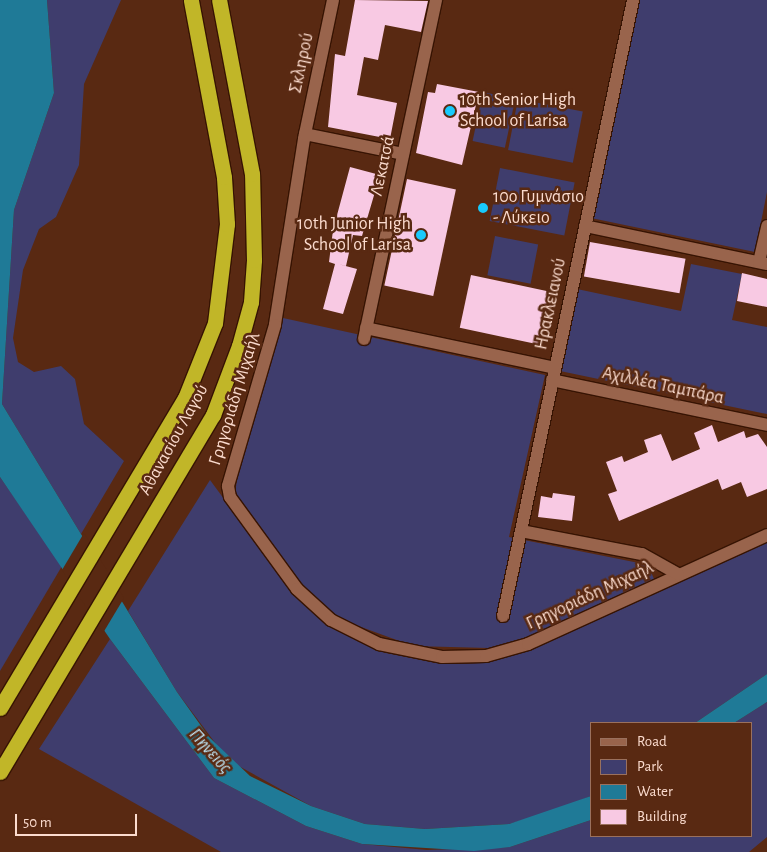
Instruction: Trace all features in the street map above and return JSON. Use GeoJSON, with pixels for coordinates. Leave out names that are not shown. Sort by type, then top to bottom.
{"type":"FeatureCollection","features":[{"type":"Feature","properties":{"kind":"highway","name":"Αθανασίου Λαγού"},"geometry":{"type":"LineString","coordinates":[[0,708],[185,398],[215,323],[227,224],[217,132],[191,0]]}},
{"type":"Feature","properties":{"kind":"highway","name":"Αθανασίου Λαγού"},"geometry":{"type":"LineString","coordinates":[[0,772],[17,739],[214,415],[251,302],[255,226],[245,126],[219,0]]}},
{"type":"Feature","properties":{"kind":"street","name":"Σκληρού"},"geometry":{"type":"LineString","coordinates":[[305,134],[333,0]]}},
{"type":"Feature","properties":{"kind":"street","name":"Λεκατσά"},"geometry":{"type":"LineString","coordinates":[[365,334],[436,0]]}},
{"type":"Feature","properties":{"kind":"street","name":"Ηρακλειανού"},"geometry":{"type":"LineString","coordinates":[[503,616],[633,0]]}},
{"type":"Feature","properties":{"kind":"street"},"geometry":{"type":"LineString","coordinates":[[305,134],[403,154]]}},
{"type":"Feature","properties":{"kind":"street","name":"Γρηγοριάδη Μιχαήλ"},"geometry":{"type":"LineString","coordinates":[[305,134],[275,325],[228,486],[230,497],[297,589],[332,620],[361,638],[410,652],[463,657],[528,644],[767,535]]}},
{"type":"Feature","properties":{"kind":"street"},"geometry":{"type":"LineString","coordinates":[[585,226],[763,263],[767,226]]}},
{"type":"Feature","properties":{"kind":"street","name":"Αχιλλέα Ταμπάρα"},"geometry":{"type":"LineString","coordinates":[[365,334],[554,374],[767,425]]}},
{"type":"Feature","properties":{"kind":"street"},"geometry":{"type":"LineString","coordinates":[[521,531],[642,554],[678,574]]}},
{"type":"Feature","properties":{"kind":"green space"},"geometry":{"type":"Polygon","coordinates":[[[47,0],[121,0],[84,84],[79,165],[56,217],[39,229],[23,270],[13,338],[18,362],[34,372],[61,366],[75,379],[84,424],[124,461],[81,534],[2,404],[14,210],[54,93],[47,0]]]}},
{"type":"Feature","properties":{"kind":"green space"},"geometry":{"type":"Polygon","coordinates":[[[636,0],[767,0],[767,192],[755,252],[591,218],[636,0]]]}},
{"type":"Feature","properties":{"kind":"green space"},"geometry":{"type":"Polygon","coordinates":[[[483,92],[515,99],[505,148],[473,141],[483,92]]]}},
{"type":"Feature","properties":{"kind":"green space"},"geometry":{"type":"Polygon","coordinates":[[[518,99],[583,112],[573,163],[508,150],[518,99]]]}},
{"type":"Feature","properties":{"kind":"green space"},"geometry":{"type":"Polygon","coordinates":[[[500,168],[575,183],[564,236],[490,221],[500,168]]]}},
{"type":"Feature","properties":{"kind":"green space"},"geometry":{"type":"Polygon","coordinates":[[[495,236],[538,244],[531,284],[487,275],[495,236]]]}},
{"type":"Feature","properties":{"kind":"green space"},"geometry":{"type":"Polygon","coordinates":[[[691,264],[742,274],[732,320],[767,327],[767,414],[560,371],[577,289],[681,311],[691,264]]]}},
{"type":"Feature","properties":{"kind":"green space"},"geometry":{"type":"Polygon","coordinates":[[[283,318],[545,375],[509,537],[639,563],[649,567],[654,579],[538,634],[488,648],[413,646],[342,620],[313,596],[273,551],[235,493],[241,454],[283,318]]]}},
{"type":"Feature","properties":{"kind":"green space"},"geometry":{"type":"Polygon","coordinates":[[[0,477],[62,566],[0,671],[0,477]]]}},
{"type":"Feature","properties":{"kind":"green space"},"geometry":{"type":"Polygon","coordinates":[[[210,480],[297,598],[357,641],[386,653],[436,663],[489,661],[527,650],[767,541],[767,674],[696,722],[590,722],[590,796],[551,812],[509,824],[425,829],[365,824],[311,806],[228,760],[177,692],[128,611],[210,480]]]}},
{"type":"Feature","properties":{"kind":"green space"},"geometry":{"type":"Polygon","coordinates":[[[110,639],[214,778],[306,826],[362,844],[427,850],[510,847],[590,820],[590,837],[752,837],[752,722],[736,722],[767,702],[767,837],[749,852],[221,852],[39,749],[110,639]]]}},
{"type":"Feature","properties":{"kind":"water","name":"Πηνειός"},"geometry":{"type":"Polygon","coordinates":[[[0,0],[47,0],[54,93],[14,210],[2,404],[177,692],[209,737],[250,776],[311,806],[365,824],[425,829],[509,824],[590,796],[590,820],[510,847],[474,851],[362,844],[306,826],[214,778],[110,639],[0,477],[0,0]]]}},
{"type":"Feature","properties":{"kind":"water"},"geometry":{"type":"Polygon","coordinates":[[[767,674],[767,702],[736,722],[696,722],[767,674]]]}},
{"type":"Feature","properties":{"kind":"pier"},"geometry":{"type":"Polygon","coordinates":[[[84,533],[124,598],[103,633],[62,570],[84,533]]]}},
{"type":"Feature","properties":{"kind":"building"},"geometry":{"type":"Polygon","coordinates":[[[355,0],[428,1],[421,32],[385,25],[378,60],[364,57],[357,95],[397,103],[390,139],[328,127],[335,54],[345,56],[355,0]]]}},
{"type":"Feature","properties":{"kind":"building","name":"10th Senior High School of Larisa"},"geometry":{"type":"Polygon","coordinates":[[[437,84],[479,92],[462,165],[416,153],[428,92],[435,93],[437,84]]]}},
{"type":"Feature","properties":{"kind":"building"},"geometry":{"type":"Polygon","coordinates":[[[350,167],[380,175],[362,236],[353,235],[346,266],[338,264],[357,269],[343,314],[323,309],[335,264],[329,262],[333,230],[350,167]]]}},
{"type":"Feature","properties":{"kind":"building","name":"10th Junior High School of Larisa"},"geometry":{"type":"Polygon","coordinates":[[[407,179],[456,189],[433,296],[384,286],[407,179]]]}},
{"type":"Feature","properties":{"kind":"building"},"geometry":{"type":"Polygon","coordinates":[[[590,242],[686,259],[679,293],[584,276],[590,242]]]}},
{"type":"Feature","properties":{"kind":"building"},"geometry":{"type":"Polygon","coordinates":[[[742,273],[767,279],[767,307],[737,301],[742,273]]]}},
{"type":"Feature","properties":{"kind":"building"},"geometry":{"type":"Polygon","coordinates":[[[471,275],[551,292],[540,345],[460,328],[471,275]]]}},
{"type":"Feature","properties":{"kind":"building"},"geometry":{"type":"Polygon","coordinates":[[[712,425],[718,442],[744,431],[746,438],[758,434],[767,447],[767,489],[747,497],[741,482],[722,490],[718,479],[619,521],[608,494],[617,491],[606,462],[622,456],[624,462],[648,452],[644,440],[661,434],[672,461],[700,449],[694,433],[712,425]]]}},
{"type":"Feature","properties":{"kind":"building"},"geometry":{"type":"Polygon","coordinates":[[[553,493],[575,496],[572,521],[538,517],[541,496],[552,498],[553,493]]]}},
{"type":"Feature","properties":{"kind":"place","name":"10th Senior High School of Larisa"},"geometry":{"type":"Point","coordinates":[450,111]}},
{"type":"Feature","properties":{"kind":"place","name":"10ο Γυμνάσιο - Λύκειο"},"geometry":{"type":"Point","coordinates":[483,208]}},
{"type":"Feature","properties":{"kind":"place","name":"10th Junior High School of Larisa"},"geometry":{"type":"Point","coordinates":[421,235]}}]}
